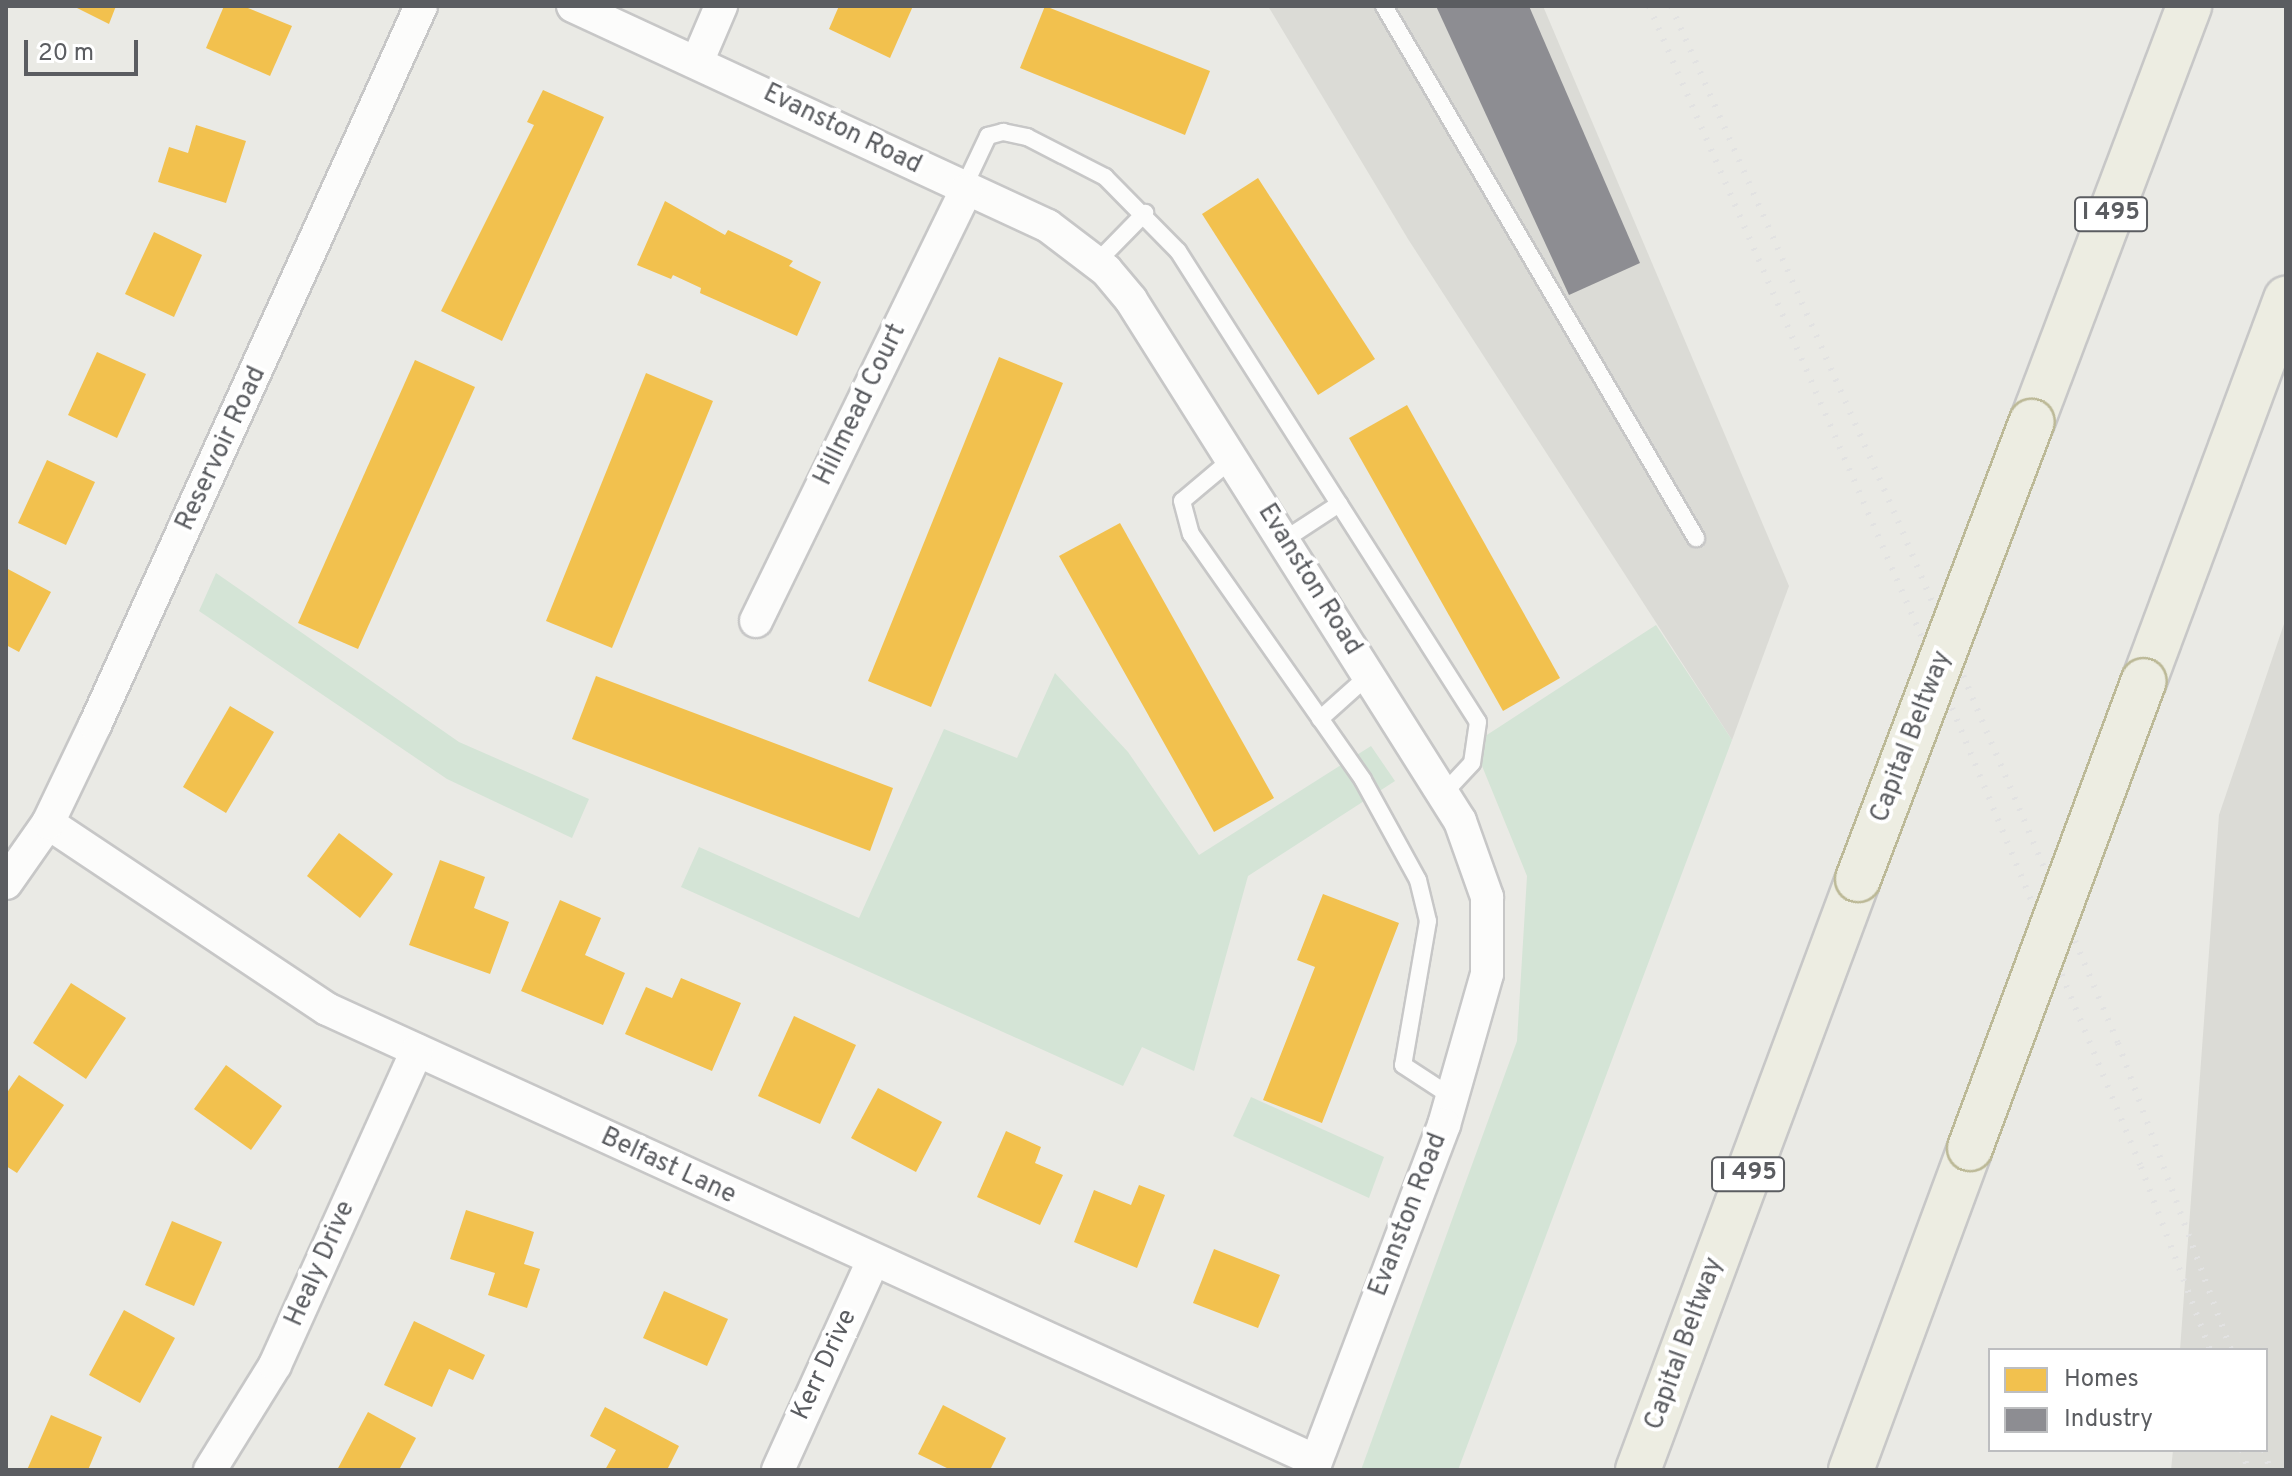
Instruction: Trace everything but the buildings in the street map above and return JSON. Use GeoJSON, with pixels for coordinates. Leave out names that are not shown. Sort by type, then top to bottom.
{"type":"FeatureCollection","features":[{"type":"Feature","properties":{"kind":"highway","name":"Capital Beltway"},"geometry":{"type":"LineString","coordinates":[[1638,1470],[2189,6]]}},
{"type":"Feature","properties":{"kind":"highway"},"geometry":{"type":"LineString","coordinates":[[1851,1470],[2286,299]]}},
{"type":"Feature","properties":{"kind":"street","name":"Reservoir Road"},"geometry":{"type":"LineString","coordinates":[[6,883],[48,823],[421,6]]}},
{"type":"Feature","properties":{"kind":"street","name":"Evanston Road"},"geometry":{"type":"LineString","coordinates":[[573,6],[698,60],[964,189],[1048,226],[1097,262],[1131,300],[1284,540],[1443,794],[1479,864],[1489,917],[1487,974],[1452,1097],[1314,1466]]}},
{"type":"Feature","properties":{"kind":"street"},"geometry":{"type":"LineString","coordinates":[[698,60],[721,6]]}},
{"type":"Feature","properties":{"kind":"street","name":"Hillmead Court"},"geometry":{"type":"LineString","coordinates":[[756,621],[964,189]]}},
{"type":"Feature","properties":{"kind":"street","name":"Belfast Lane"},"geometry":{"type":"LineString","coordinates":[[48,823],[315,1001],[1314,1466]]}},
{"type":"Feature","properties":{"kind":"street","name":"Healy Drive"},"geometry":{"type":"LineString","coordinates":[[210,1470],[275,1365],[417,1051]]}},
{"type":"Feature","properties":{"kind":"street","name":"Kerr Drive"},"geometry":{"type":"LineString","coordinates":[[778,1470],[873,1261]]}},
{"type":"Feature","properties":{"kind":"lane"},"geometry":{"type":"LineString","coordinates":[[1384,6],[1696,538]]}},
{"type":"Feature","properties":{"kind":"lane"},"geometry":{"type":"LineString","coordinates":[[964,189],[988,136],[1003,132],[1027,137],[1105,177],[1145,213],[1178,251],[1478,722],[1472,763],[1443,794]]}},
{"type":"Feature","properties":{"kind":"lane"},"geometry":{"type":"LineString","coordinates":[[1097,262],[1145,213]]}},
{"type":"Feature","properties":{"kind":"lane"},"geometry":{"type":"LineString","coordinates":[[1232,459],[1182,501],[1191,534],[1363,780],[1418,880],[1428,921],[1403,1065],[1452,1097]]}},
{"type":"Feature","properties":{"kind":"lane"},"geometry":{"type":"LineString","coordinates":[[1284,540],[1339,504]]}},
{"type":"Feature","properties":{"kind":"lane"},"geometry":{"type":"LineString","coordinates":[[1320,719],[1369,675]]}},
{"type":"Feature","properties":{"kind":"shaded area"},"geometry":{"type":"Polygon","coordinates":[[[1268,6],[1543,6],[1789,586],[1732,740],[1408,239],[1268,6]]]}},
{"type":"Feature","properties":{"kind":"shaded area"},"geometry":{"type":"Polygon","coordinates":[[[2286,618],[2286,1470],[2171,1470],[2173,1452],[2268,1452],[2268,1348],[2180,1348],[2219,815],[2286,618]]]}},
{"type":"Feature","properties":{"kind":"green space"},"geometry":{"type":"Polygon","coordinates":[[[216,573],[459,742],[589,799],[572,838],[447,779],[199,611],[216,573]]]}},
{"type":"Feature","properties":{"kind":"green space"},"geometry":{"type":"Polygon","coordinates":[[[1656,625],[1732,740],[1458,1470],[1361,1470],[1517,1041],[1527,876],[1473,744],[1656,625]]]}},
{"type":"Feature","properties":{"kind":"green space"},"geometry":{"type":"Polygon","coordinates":[[[1055,673],[1128,752],[1199,855],[1371,746],[1395,781],[1248,876],[1194,1071],[1142,1047],[1123,1086],[681,887],[699,847],[859,918],[944,729],[1017,758],[1055,673]]]}},
{"type":"Feature","properties":{"kind":"green space"},"geometry":{"type":"Polygon","coordinates":[[[1251,1097],[1384,1157],[1369,1198],[1233,1136],[1251,1097]]]}},
{"type":"Feature","properties":{"kind":"railway"},"geometry":{"type":"LineString","coordinates":[[1649,6],[1943,686],[2141,1167],[2209,1348]]}},
{"type":"Feature","properties":{"kind":"railway"},"geometry":{"type":"LineString","coordinates":[[1671,6],[1898,521],[2118,1043],[2230,1348]]}},
{"type":"Feature","properties":{"kind":"railway"},"geometry":{"type":"LineString","coordinates":[[2243,1452],[2248,1470]]}},
{"type":"Feature","properties":{"kind":"railway"},"geometry":{"type":"LineString","coordinates":[[2265,1452],[2270,1470]]}}]}
